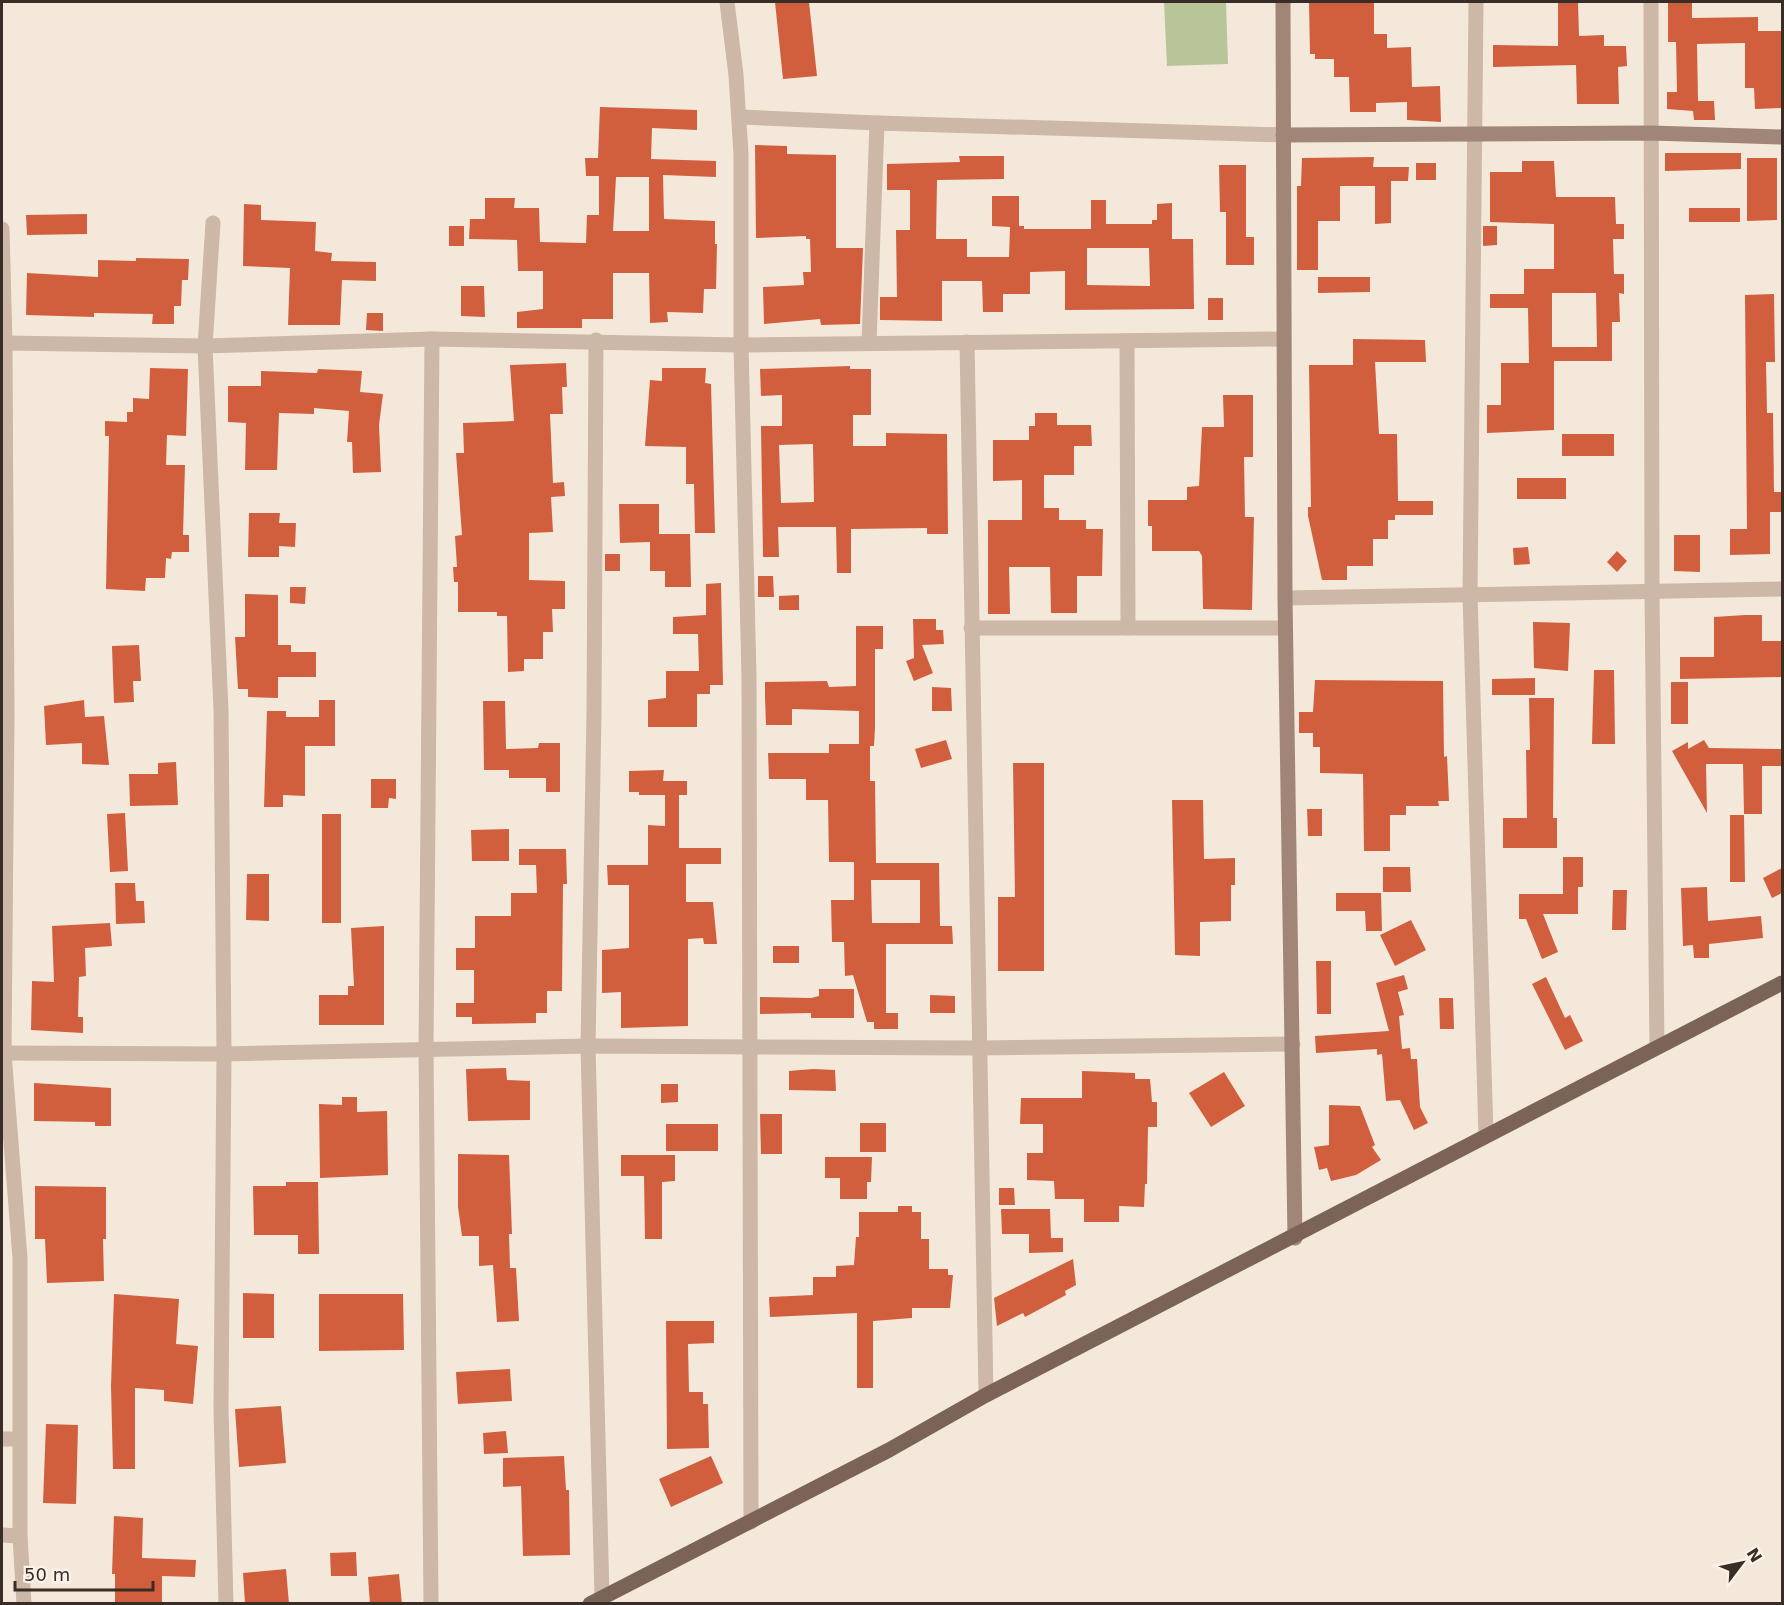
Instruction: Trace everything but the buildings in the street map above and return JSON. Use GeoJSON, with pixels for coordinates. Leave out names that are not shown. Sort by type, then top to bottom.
{"type":"FeatureCollection","features":[{"type":"Feature","properties":{"kind":"main road"},"geometry":{"type":"LineString","coordinates":[[596,1600],[890,1450],[986,1395],[1295,1238],[1782,983]]}},
{"type":"Feature","properties":{"kind":"street"},"geometry":{"type":"LineString","coordinates":[[727,2],[740,117],[741,345],[749,688],[751,1522]]}},
{"type":"Feature","properties":{"kind":"street"},"geometry":{"type":"LineString","coordinates":[[1282,2],[1285,628],[1295,1238]]}},
{"type":"Feature","properties":{"kind":"street"},"geometry":{"type":"LineString","coordinates":[[1476,2],[1477,135],[1470,595],[1486,1136]]}},
{"type":"Feature","properties":{"kind":"street"},"geometry":{"type":"LineString","coordinates":[[1651,2],[1652,594],[1657,1047]]}},
{"type":"Feature","properties":{"kind":"street"},"geometry":{"type":"LineString","coordinates":[[740,117],[1283,135],[1651,133],[1782,137]]}},
{"type":"Feature","properties":{"kind":"street"},"geometry":{"type":"LineString","coordinates":[[869,343],[877,123]]}},
{"type":"Feature","properties":{"kind":"street"},"geometry":{"type":"LineString","coordinates":[[213,223],[205,346],[221,710],[224,1054],[221,1409],[226,1604]]}},
{"type":"Feature","properties":{"kind":"street"},"geometry":{"type":"LineString","coordinates":[[2,229],[5,343],[4,1053],[20,1258],[20,1536],[24,1604]]}},
{"type":"Feature","properties":{"kind":"street"},"geometry":{"type":"LineString","coordinates":[[5,343],[205,346],[432,339],[596,340],[741,345],[1282,339]]}},
{"type":"Feature","properties":{"kind":"street"},"geometry":{"type":"LineString","coordinates":[[431,1604],[426,1049],[432,339]]}},
{"type":"Feature","properties":{"kind":"street"},"geometry":{"type":"LineString","coordinates":[[596,340],[594,713],[588,1046],[596,1600]]}},
{"type":"Feature","properties":{"kind":"street"},"geometry":{"type":"LineString","coordinates":[[1127,341],[1128,628]]}},
{"type":"Feature","properties":{"kind":"street"},"geometry":{"type":"LineString","coordinates":[[967,342],[986,1395]]}},
{"type":"Feature","properties":{"kind":"street"},"geometry":{"type":"LineString","coordinates":[[1285,598],[1652,594],[1782,589]]}},
{"type":"Feature","properties":{"kind":"street"},"geometry":{"type":"LineString","coordinates":[[971,628],[1285,628]]}},
{"type":"Feature","properties":{"kind":"street"},"geometry":{"type":"LineString","coordinates":[[4,1053],[224,1054],[588,1046],[749,1045],[979,1048],[1293,1044]]}},
{"type":"Feature","properties":{"kind":"street"},"geometry":{"type":"LineString","coordinates":[[2,1439],[19,1438]]}},
{"type":"Feature","properties":{"kind":"street"},"geometry":{"type":"LineString","coordinates":[[2,1535],[20,1536]]}},
{"type":"Feature","properties":{"kind":"green space"},"geometry":{"type":"Polygon","coordinates":[[[1164,2],[1226,2],[1228,64],[1167,66],[1164,2]]]}}]}
